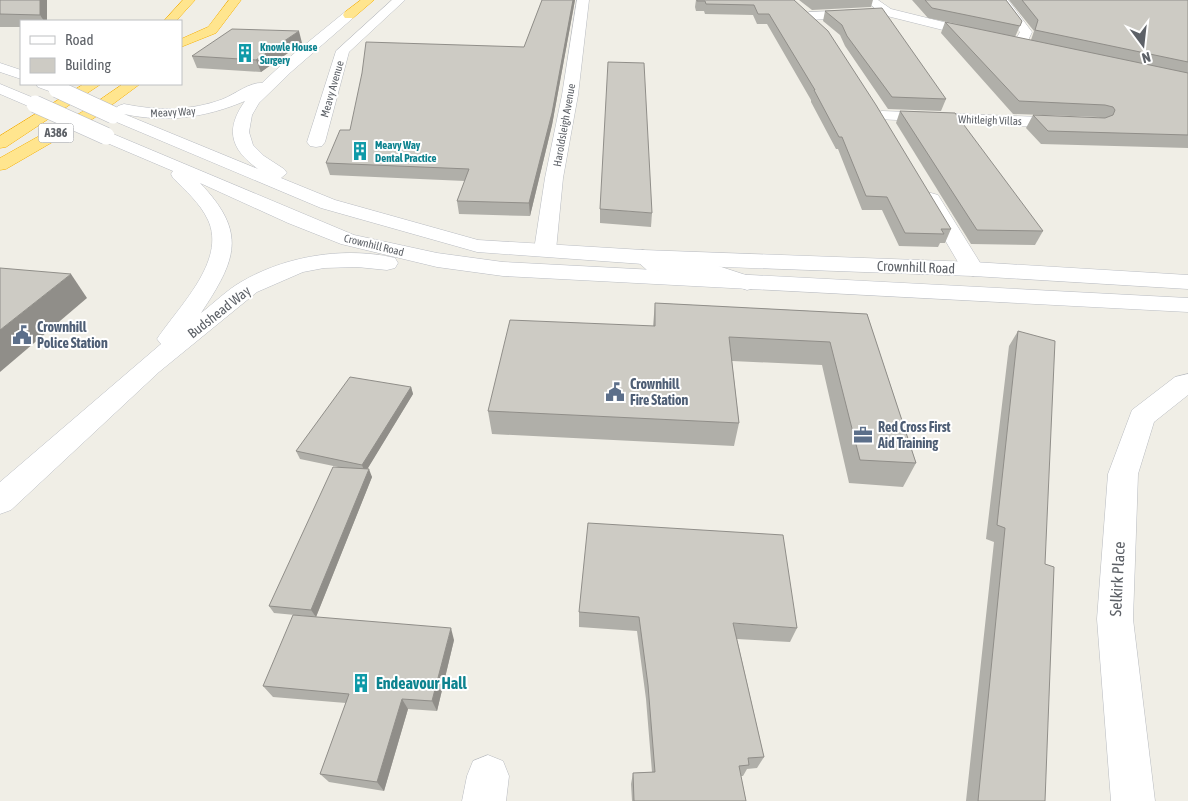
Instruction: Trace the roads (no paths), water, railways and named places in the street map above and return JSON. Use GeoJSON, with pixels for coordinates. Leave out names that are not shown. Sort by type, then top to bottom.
{"type":"FeatureCollection","features":[{"type":"Feature","properties":{"kind":"highway"},"geometry":{"type":"LineString","coordinates":[[171,20],[188,0]]}},
{"type":"Feature","properties":{"kind":"highway"},"geometry":{"type":"LineString","coordinates":[[182,44],[212,30],[235,0]]}},
{"type":"Feature","properties":{"kind":"highway"},"geometry":{"type":"LineString","coordinates":[[349,15],[368,0]]}},
{"type":"Feature","properties":{"kind":"highway"},"geometry":{"type":"LineString","coordinates":[[182,44],[202,20]]}},
{"type":"Feature","properties":{"kind":"highway","name":"A386"},"geometry":{"type":"LineString","coordinates":[[0,143],[92,85]]}},
{"type":"Feature","properties":{"kind":"highway","name":"A386"},"geometry":{"type":"LineString","coordinates":[[0,165],[88,115],[132,85]]}},
{"type":"Feature","properties":{"kind":"main road","name":"Meavy Avenue"},"geometry":{"type":"LineString","coordinates":[[316,142],[343,51],[399,0]]}},
{"type":"Feature","properties":{"kind":"main road","name":"Haroldsleigh Avenue"},"geometry":{"type":"LineString","coordinates":[[545,250],[554,178],[570,95],[583,0]]}},
{"type":"Feature","properties":{"kind":"main road"},"geometry":{"type":"LineString","coordinates":[[871,0],[887,12]]}},
{"type":"Feature","properties":{"kind":"main road"},"geometry":{"type":"LineString","coordinates":[[1002,0],[1026,32],[1020,44]]}},
{"type":"Feature","properties":{"kind":"main road"},"geometry":{"type":"LineString","coordinates":[[798,6],[822,29]]}},
{"type":"Feature","properties":{"kind":"main road"},"geometry":{"type":"LineString","coordinates":[[809,16],[887,12],[992,38]]}},
{"type":"Feature","properties":{"kind":"main road","name":"Meavy Way"},"geometry":{"type":"LineString","coordinates":[[328,204],[261,163],[242,140],[240,130],[242,117],[248,106],[275,78],[349,15]]}},
{"type":"Feature","properties":{"kind":"main road"},"geometry":{"type":"LineString","coordinates":[[0,67],[20,75]]}},
{"type":"Feature","properties":{"kind":"main road","name":"Meavy Way"},"geometry":{"type":"LineString","coordinates":[[118,112],[157,114],[201,111],[243,97],[275,78]]}},
{"type":"Feature","properties":{"kind":"main road","name":"Crownhill Road"},"geometry":{"type":"LineString","coordinates":[[0,89],[295,219],[348,240],[437,260],[503,269],[1188,305]]}},
{"type":"Feature","properties":{"kind":"main road","name":"Crownhill Road"},"geometry":{"type":"LineString","coordinates":[[55,89],[118,112],[328,204],[477,246],[644,257],[973,269],[1188,282]]}},
{"type":"Feature","properties":{"kind":"main road"},"geometry":{"type":"LineString","coordinates":[[0,94],[27,101]]}},
{"type":"Feature","properties":{"kind":"main road"},"geometry":{"type":"LineString","coordinates":[[872,101],[892,133]]}},
{"type":"Feature","properties":{"kind":"main road","name":"Whitleigh Villas"},"geometry":{"type":"LineString","coordinates":[[882,116],[1078,123]]}},
{"type":"Feature","properties":{"kind":"main road","name":"Budshead Way"},"geometry":{"type":"LineString","coordinates":[[150,366],[215,272],[224,244],[220,224],[206,200],[168,162]]}},
{"type":"Feature","properties":{"kind":"main road"},"geometry":{"type":"LineString","coordinates":[[922,183],[973,269]]}},
{"type":"Feature","properties":{"kind":"main road","name":"Crownhill Road"},"geometry":{"type":"LineString","coordinates":[[644,257],[655,265],[703,268],[747,283]]}},
{"type":"Feature","properties":{"kind":"main road","name":"Budshead Way"},"geometry":{"type":"LineString","coordinates":[[0,501],[150,366],[249,287],[297,266],[324,261],[357,260],[430,267],[503,269]]}},
{"type":"Feature","properties":{"kind":"main road","name":"Selkirk Place"},"geometry":{"type":"LineString","coordinates":[[1133,801],[1115,619],[1123,474],[1142,417],[1184,384],[1188,383]]}},
{"type":"Feature","properties":{"kind":"place","name":"Knowle House Surgery"},"geometry":{"type":"Point","coordinates":[245,53]}},
{"type":"Feature","properties":{"kind":"place","name":"Meavy Way Dental Practice"},"geometry":{"type":"Point","coordinates":[360,151]}},
{"type":"Feature","properties":{"kind":"place","name":"Crownhill Police Station"},"geometry":{"type":"Point","coordinates":[22,335]}},
{"type":"Feature","properties":{"kind":"place","name":"Crownhill Fire Station"},"geometry":{"type":"Point","coordinates":[615,392]}},
{"type":"Feature","properties":{"kind":"place","name":"Red Cross First Aid Training"},"geometry":{"type":"Point","coordinates":[863,435]}},
{"type":"Feature","properties":{"kind":"place","name":"Endeavour Hall"},"geometry":{"type":"Point","coordinates":[361,683]}}]}
